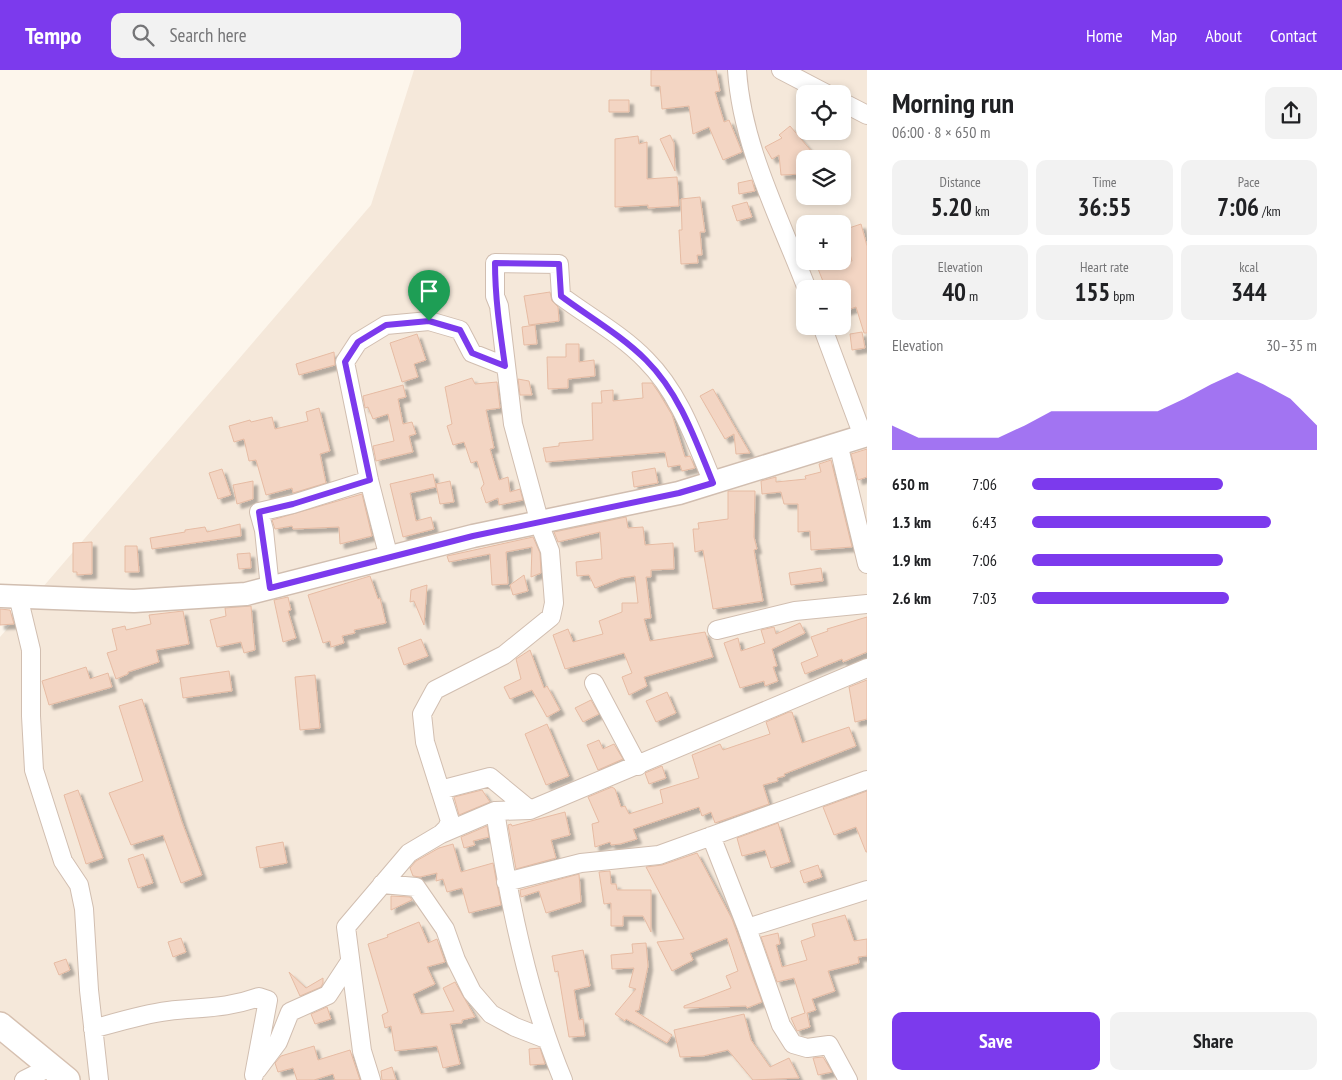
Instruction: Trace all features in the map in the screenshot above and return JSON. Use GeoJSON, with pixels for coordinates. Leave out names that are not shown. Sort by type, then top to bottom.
{"type":"FeatureCollection","features":[{"type":"Feature","properties":{"kind":"main road"},"geometry":{"type":"LineString","coordinates":[[0,1026],[58,1073]]}},
{"type":"Feature","properties":{"kind":"street"},"geometry":{"type":"LineString","coordinates":[[737,70],[739,103],[759,167],[803,280]]}},
{"type":"Feature","properties":{"kind":"street"},"geometry":{"type":"LineString","coordinates":[[782,70],[810,85]]}},
{"type":"Feature","properties":{"kind":"street"},"geometry":{"type":"LineString","coordinates":[[851,107],[867,115]]}},
{"type":"Feature","properties":{"kind":"street"},"geometry":{"type":"LineString","coordinates":[[441,834],[447,828],[450,821],[425,742],[422,714],[435,690],[504,655],[551,617],[554,603],[550,551],[542,531],[512,424],[499,306],[495,296],[495,263],[559,264],[561,296],[621,338],[647,360],[682,408],[713,483]]}},
{"type":"Feature","properties":{"kind":"street"},"geometry":{"type":"LineString","coordinates":[[389,558],[345,362],[358,342],[386,325],[429,321],[460,330],[472,353],[505,366]]}},
{"type":"Feature","properties":{"kind":"street"},"geometry":{"type":"LineString","coordinates":[[99,1080],[89,990],[84,909],[79,885],[63,861],[34,770],[31,716],[31,650],[9,596],[134,601],[246,594],[540,521],[679,493],[865,435],[826,335]]}},
{"type":"Feature","properties":{"kind":"street"},"geometry":{"type":"LineString","coordinates":[[838,443],[867,564]]}},
{"type":"Feature","properties":{"kind":"street"},"geometry":{"type":"LineString","coordinates":[[270,588],[259,512],[293,504],[370,480]]}},
{"type":"Feature","properties":{"kind":"street"},"geometry":{"type":"LineString","coordinates":[[717,630],[795,611],[867,604]]}},
{"type":"Feature","properties":{"kind":"street"},"geometry":{"type":"LineString","coordinates":[[371,1080],[362,1051],[349,963],[346,927],[409,853],[441,834],[495,810],[530,810],[867,668]]}},
{"type":"Feature","properties":{"kind":"street"},"geometry":{"type":"LineString","coordinates":[[594,683],[638,766]]}},
{"type":"Feature","properties":{"kind":"street"},"geometry":{"type":"LineString","coordinates":[[440,790],[490,777],[530,810]]}},
{"type":"Feature","properties":{"kind":"street"},"geometry":{"type":"LineString","coordinates":[[506,882],[581,863],[659,855],[867,780]]}},
{"type":"Feature","properties":{"kind":"street"},"geometry":{"type":"LineString","coordinates":[[495,810],[506,882],[546,1039],[563,1080]]}},
{"type":"Feature","properties":{"kind":"street"},"geometry":{"type":"LineString","coordinates":[[711,836],[747,928],[781,1025],[793,1044],[807,1048],[828,1045],[848,1080]]}},
{"type":"Feature","properties":{"kind":"street"},"geometry":{"type":"LineString","coordinates":[[382,884],[416,887],[445,929],[456,960],[472,992],[491,1014],[515,1027],[546,1039]]}},
{"type":"Feature","properties":{"kind":"street"},"geometry":{"type":"LineString","coordinates":[[747,928],[867,890]]}},
{"type":"Feature","properties":{"kind":"street"},"geometry":{"type":"LineString","coordinates":[[253,1077],[278,1042],[290,1012],[328,995],[349,963]]}},
{"type":"Feature","properties":{"kind":"street"},"geometry":{"type":"LineString","coordinates":[[94,1029],[133,1017],[169,1011],[236,1006],[259,997],[268,1000],[253,1077]]}},
{"type":"Feature","properties":{"kind":"street"},"geometry":{"type":"LineString","coordinates":[[24,1080],[58,1073]]}},
{"type":"Feature","properties":{"kind":"shaded area"},"geometry":{"type":"Polygon","coordinates":[[[414,70],[867,70],[867,1080],[0,1080],[0,637],[371,205],[414,70]]]}},
{"type":"Feature","properties":{"kind":"building"},"geometry":{"type":"Polygon","coordinates":[[[651,70],[716,70],[720,91],[715,92],[724,122],[729,120],[742,152],[723,160],[709,127],[693,134],[689,106],[662,109],[660,86],[651,86],[651,70]]]}},
{"type":"Feature","properties":{"kind":"building"},"geometry":{"type":"Polygon","coordinates":[[[609,100],[629,100],[629,112],[609,112],[609,100]]]}},
{"type":"Feature","properties":{"kind":"building"},"geometry":{"type":"Polygon","coordinates":[[[790,126],[796,133],[796,140],[802,140],[810,150],[796,150],[796,174],[781,175],[779,155],[772,159],[765,147],[782,138],[779,135],[790,126]]]}},
{"type":"Feature","properties":{"kind":"building"},"geometry":{"type":"Polygon","coordinates":[[[670,135],[674,143],[675,171],[660,139],[670,135]]]}},
{"type":"Feature","properties":{"kind":"building"},"geometry":{"type":"Polygon","coordinates":[[[638,136],[639,144],[647,142],[647,179],[677,177],[679,206],[648,208],[648,205],[615,207],[615,139],[638,136]]]}},
{"type":"Feature","properties":{"kind":"building"},"geometry":{"type":"Polygon","coordinates":[[[752,180],[755,191],[739,194],[738,183],[752,180]]]}},
{"type":"Feature","properties":{"kind":"building"},"geometry":{"type":"Polygon","coordinates":[[[700,197],[705,232],[700,232],[702,255],[697,255],[698,263],[681,264],[679,230],[682,230],[681,199],[700,197]]]}},
{"type":"Feature","properties":{"kind":"building"},"geometry":{"type":"Polygon","coordinates":[[[747,202],[752,217],[737,221],[732,206],[747,202]]]}},
{"type":"Feature","properties":{"kind":"building"},"geometry":{"type":"Polygon","coordinates":[[[861,224],[867,246],[867,333],[864,333],[856,307],[851,309],[851,280],[822,280],[819,270],[851,270],[851,227],[861,224]]]}},
{"type":"Feature","properties":{"kind":"building"},"geometry":{"type":"Polygon","coordinates":[[[550,292],[552,301],[558,307],[559,321],[529,325],[524,296],[550,292]]]}},
{"type":"Feature","properties":{"kind":"building"},"geometry":{"type":"Polygon","coordinates":[[[535,325],[537,344],[524,345],[522,327],[535,325]]]}},
{"type":"Feature","properties":{"kind":"building"},"geometry":{"type":"Polygon","coordinates":[[[862,332],[865,348],[852,350],[851,334],[862,332]]]}},
{"type":"Feature","properties":{"kind":"building"},"geometry":{"type":"Polygon","coordinates":[[[417,334],[426,360],[414,364],[418,377],[402,382],[390,343],[417,334]]]}},
{"type":"Feature","properties":{"kind":"building"},"geometry":{"type":"Polygon","coordinates":[[[566,344],[579,344],[579,362],[594,360],[595,376],[568,379],[568,388],[548,389],[547,357],[566,357],[566,344]]]}},
{"type":"Feature","properties":{"kind":"building"},"geometry":{"type":"Polygon","coordinates":[[[334,352],[335,365],[299,375],[296,364],[334,352]]]}},
{"type":"Feature","properties":{"kind":"building"},"geometry":{"type":"Polygon","coordinates":[[[472,378],[475,384],[497,382],[500,408],[486,410],[494,448],[490,449],[499,480],[508,477],[510,492],[520,489],[523,500],[499,505],[498,498],[486,503],[481,488],[484,484],[477,461],[471,463],[464,442],[453,445],[447,426],[452,424],[445,387],[472,378]]]}},
{"type":"Feature","properties":{"kind":"building"},"geometry":{"type":"Polygon","coordinates":[[[518,379],[529,381],[532,395],[520,395],[518,379]]]}},
{"type":"Feature","properties":{"kind":"building"},"geometry":{"type":"Polygon","coordinates":[[[642,383],[652,383],[659,393],[672,415],[685,457],[690,456],[695,468],[682,471],[680,465],[668,467],[665,452],[546,462],[543,448],[559,446],[559,443],[593,440],[592,403],[602,403],[601,391],[613,390],[613,401],[643,398],[642,383]]]}},
{"type":"Feature","properties":{"kind":"building"},"geometry":{"type":"Polygon","coordinates":[[[403,385],[406,397],[398,399],[403,424],[412,422],[416,434],[409,436],[413,452],[376,461],[373,446],[394,441],[388,414],[373,419],[368,407],[365,408],[363,396],[403,385]]]}},
{"type":"Feature","properties":{"kind":"building"},"geometry":{"type":"Polygon","coordinates":[[[713,389],[750,453],[736,454],[734,434],[725,439],[700,396],[713,389]]]}},
{"type":"Feature","properties":{"kind":"building"},"geometry":{"type":"Polygon","coordinates":[[[319,408],[330,451],[320,454],[326,483],[293,493],[292,488],[266,495],[256,460],[249,461],[244,439],[234,442],[229,426],[250,420],[251,422],[272,417],[275,429],[308,421],[306,412],[319,408]]]}},
{"type":"Feature","properties":{"kind":"building"},"geometry":{"type":"Polygon","coordinates":[[[867,449],[867,477],[858,480],[851,454],[867,449]]]}},
{"type":"Feature","properties":{"kind":"building"},"geometry":{"type":"Polygon","coordinates":[[[831,460],[852,547],[811,550],[810,531],[798,532],[798,504],[784,504],[781,492],[762,494],[761,481],[776,477],[776,482],[806,479],[805,476],[821,472],[819,464],[831,460]]]}},
{"type":"Feature","properties":{"kind":"building"},"geometry":{"type":"Polygon","coordinates":[[[655,468],[658,483],[634,487],[632,472],[655,468]]]}},
{"type":"Feature","properties":{"kind":"building"},"geometry":{"type":"Polygon","coordinates":[[[222,469],[231,495],[218,499],[209,473],[222,469]]]}},
{"type":"Feature","properties":{"kind":"building"},"geometry":{"type":"Polygon","coordinates":[[[433,474],[436,487],[410,493],[416,521],[431,517],[434,529],[403,537],[390,484],[433,474]]]}},
{"type":"Feature","properties":{"kind":"building"},"geometry":{"type":"Polygon","coordinates":[[[253,481],[253,499],[237,504],[233,485],[253,481]]]}},
{"type":"Feature","properties":{"kind":"building"},"geometry":{"type":"Polygon","coordinates":[[[450,481],[454,502],[440,504],[436,484],[450,481]]]}},
{"type":"Feature","properties":{"kind":"building"},"geometry":{"type":"Polygon","coordinates":[[[728,491],[755,491],[754,537],[757,549],[754,550],[763,601],[713,609],[703,550],[695,552],[693,529],[699,529],[698,523],[728,519],[728,491]]]}},
{"type":"Feature","properties":{"kind":"building"},"geometry":{"type":"Polygon","coordinates":[[[362,494],[372,536],[340,544],[339,527],[293,529],[292,526],[275,529],[272,520],[362,494]]]}},
{"type":"Feature","properties":{"kind":"building"},"geometry":{"type":"Polygon","coordinates":[[[626,517],[628,528],[643,527],[645,545],[673,543],[674,569],[651,570],[651,577],[646,577],[651,618],[644,619],[650,641],[705,632],[713,657],[644,677],[647,686],[629,695],[622,677],[632,673],[624,653],[565,669],[553,635],[568,629],[573,642],[603,634],[599,621],[622,612],[622,603],[638,603],[635,576],[621,578],[595,588],[589,575],[577,576],[576,562],[602,559],[600,532],[558,542],[554,532],[626,517]]]}},
{"type":"Feature","properties":{"kind":"building"},"geometry":{"type":"Polygon","coordinates":[[[240,524],[241,536],[152,549],[150,538],[205,527],[207,532],[240,524]]]}},
{"type":"Feature","properties":{"kind":"building"},"geometry":{"type":"Polygon","coordinates":[[[533,537],[540,553],[541,573],[531,577],[532,547],[506,552],[508,584],[492,585],[490,554],[449,562],[447,556],[533,537]]]}},
{"type":"Feature","properties":{"kind":"building"},"geometry":{"type":"Polygon","coordinates":[[[92,542],[92,574],[77,575],[77,572],[73,572],[73,543],[92,542]]]}},
{"type":"Feature","properties":{"kind":"building"},"geometry":{"type":"Polygon","coordinates":[[[125,546],[137,546],[139,572],[125,572],[125,546]]]}},
{"type":"Feature","properties":{"kind":"building"},"geometry":{"type":"Polygon","coordinates":[[[250,553],[251,568],[239,569],[237,554],[250,553]]]}},
{"type":"Feature","properties":{"kind":"building"},"geometry":{"type":"Polygon","coordinates":[[[821,568],[823,581],[791,585],[789,573],[821,568]]]}},
{"type":"Feature","properties":{"kind":"building"},"geometry":{"type":"Polygon","coordinates":[[[524,575],[528,591],[513,595],[510,585],[524,575]]]}},
{"type":"Feature","properties":{"kind":"building"},"geometry":{"type":"Polygon","coordinates":[[[370,576],[378,599],[380,598],[386,623],[354,630],[355,633],[342,636],[344,643],[331,647],[330,641],[323,643],[308,595],[370,576]]]}},
{"type":"Feature","properties":{"kind":"building"},"geometry":{"type":"Polygon","coordinates":[[[427,585],[424,625],[414,601],[410,602],[411,590],[427,585]]]}},
{"type":"Feature","properties":{"kind":"building"},"geometry":{"type":"Polygon","coordinates":[[[288,597],[291,610],[288,611],[296,638],[283,642],[274,600],[288,597]]]}},
{"type":"Feature","properties":{"kind":"building"},"geometry":{"type":"Polygon","coordinates":[[[251,606],[255,650],[244,653],[241,642],[217,647],[210,620],[226,616],[225,608],[251,606]]]}},
{"type":"Feature","properties":{"kind":"building"},"geometry":{"type":"Polygon","coordinates":[[[0,609],[10,610],[14,624],[0,625],[0,609]]]}},
{"type":"Feature","properties":{"kind":"building"},"geometry":{"type":"Polygon","coordinates":[[[183,611],[189,644],[156,650],[159,662],[128,672],[128,674],[116,679],[107,653],[117,650],[112,629],[125,626],[126,630],[151,624],[149,615],[183,611]]]}},
{"type":"Feature","properties":{"kind":"building"},"geometry":{"type":"Polygon","coordinates":[[[867,617],[867,652],[843,662],[842,659],[805,674],[801,663],[818,656],[811,637],[828,631],[827,629],[867,617]]]}},
{"type":"Feature","properties":{"kind":"building"},"geometry":{"type":"Polygon","coordinates":[[[800,623],[805,633],[772,649],[777,666],[773,667],[778,681],[765,686],[764,681],[740,688],[724,643],[738,638],[741,651],[765,643],[761,630],[774,627],[776,634],[800,623]]]}},
{"type":"Feature","properties":{"kind":"building"},"geometry":{"type":"Polygon","coordinates":[[[421,639],[428,656],[404,665],[398,648],[421,639]]]}},
{"type":"Feature","properties":{"kind":"building"},"geometry":{"type":"Polygon","coordinates":[[[530,650],[544,688],[547,686],[560,710],[547,717],[532,690],[510,699],[504,687],[521,679],[516,659],[530,650]]]}},
{"type":"Feature","properties":{"kind":"building"},"geometry":{"type":"Polygon","coordinates":[[[86,667],[90,679],[108,673],[112,687],[49,705],[42,681],[86,667]]]}},
{"type":"Feature","properties":{"kind":"building"},"geometry":{"type":"Polygon","coordinates":[[[229,671],[232,691],[183,698],[180,678],[229,671]]]}},
{"type":"Feature","properties":{"kind":"building"},"geometry":{"type":"Polygon","coordinates":[[[315,675],[320,728],[300,730],[295,677],[315,675]]]}},
{"type":"Feature","properties":{"kind":"building"},"geometry":{"type":"Polygon","coordinates":[[[867,680],[867,719],[855,722],[849,687],[867,680]]]}},
{"type":"Feature","properties":{"kind":"building"},"geometry":{"type":"Polygon","coordinates":[[[667,692],[676,713],[656,722],[646,701],[667,692]]]}},
{"type":"Feature","properties":{"kind":"building"},"geometry":{"type":"Polygon","coordinates":[[[142,699],[182,822],[202,875],[181,883],[163,835],[131,845],[109,793],[143,781],[119,706],[142,699]]]}},
{"type":"Feature","properties":{"kind":"building"},"geometry":{"type":"Polygon","coordinates":[[[591,700],[599,714],[583,722],[575,708],[591,700]]]}},
{"type":"Feature","properties":{"kind":"building"},"geometry":{"type":"Polygon","coordinates":[[[792,712],[802,743],[849,727],[856,746],[784,774],[785,776],[777,778],[778,781],[763,785],[769,804],[715,823],[711,812],[702,816],[699,807],[633,829],[637,839],[611,845],[610,842],[595,847],[592,824],[599,822],[588,797],[612,787],[615,789],[621,807],[625,806],[629,814],[663,803],[660,790],[699,778],[692,755],[720,744],[723,750],[770,734],[766,722],[792,712]]]}},
{"type":"Feature","properties":{"kind":"building"},"geometry":{"type":"Polygon","coordinates":[[[547,724],[569,776],[546,785],[525,734],[547,724]]]}},
{"type":"Feature","properties":{"kind":"building"},"geometry":{"type":"Polygon","coordinates":[[[599,740],[603,749],[614,744],[623,759],[598,770],[587,745],[599,740]]]}},
{"type":"Feature","properties":{"kind":"building"},"geometry":{"type":"Polygon","coordinates":[[[662,766],[666,778],[649,784],[645,773],[662,766]]]}},
{"type":"Feature","properties":{"kind":"building"},"geometry":{"type":"Polygon","coordinates":[[[78,790],[103,858],[86,864],[64,795],[78,790]]]}},
{"type":"Feature","properties":{"kind":"building"},"geometry":{"type":"Polygon","coordinates":[[[482,790],[490,802],[459,815],[454,797],[482,790]]]}},
{"type":"Feature","properties":{"kind":"building"},"geometry":{"type":"Polygon","coordinates":[[[867,791],[866,852],[856,827],[834,835],[823,807],[867,791]]]}},
{"type":"Feature","properties":{"kind":"building"},"geometry":{"type":"Polygon","coordinates":[[[565,812],[570,835],[551,840],[556,858],[516,869],[508,825],[511,824],[512,826],[565,812]]]}},
{"type":"Feature","properties":{"kind":"building"},"geometry":{"type":"Polygon","coordinates":[[[778,823],[790,862],[771,868],[765,850],[742,856],[737,838],[778,823]]]}},
{"type":"Feature","properties":{"kind":"building"},"geometry":{"type":"Polygon","coordinates":[[[487,826],[489,837],[473,841],[475,845],[464,848],[461,837],[487,826]]]}},
{"type":"Feature","properties":{"kind":"building"},"geometry":{"type":"Polygon","coordinates":[[[283,842],[287,863],[260,868],[256,847],[283,842]]]}},
{"type":"Feature","properties":{"kind":"building"},"geometry":{"type":"Polygon","coordinates":[[[453,844],[461,872],[493,863],[501,905],[469,913],[462,888],[447,892],[443,879],[436,881],[437,873],[420,877],[413,876],[410,868],[416,861],[439,848],[453,844]]]}},
{"type":"Feature","properties":{"kind":"building"},"geometry":{"type":"Polygon","coordinates":[[[697,853],[732,919],[762,1002],[747,1008],[746,1006],[684,1008],[684,1006],[731,988],[726,976],[738,971],[727,938],[690,953],[693,960],[672,971],[657,942],[684,939],[646,867],[662,865],[697,853]]]}},
{"type":"Feature","properties":{"kind":"building"},"geometry":{"type":"Polygon","coordinates":[[[143,854],[153,883],[138,888],[128,859],[143,854]]]}},
{"type":"Feature","properties":{"kind":"building"},"geometry":{"type":"Polygon","coordinates":[[[818,865],[822,877],[804,883],[800,871],[818,865]]]}},
{"type":"Feature","properties":{"kind":"building"},"geometry":{"type":"Polygon","coordinates":[[[610,871],[611,884],[616,884],[617,890],[651,890],[651,932],[643,916],[623,916],[623,926],[611,926],[611,903],[604,904],[599,872],[610,871]]]}},
{"type":"Feature","properties":{"kind":"building"},"geometry":{"type":"Polygon","coordinates":[[[579,874],[581,902],[546,913],[539,891],[521,897],[520,890],[579,874]]]}},
{"type":"Feature","properties":{"kind":"building"},"geometry":{"type":"Polygon","coordinates":[[[391,896],[410,897],[412,900],[391,910],[391,896]]]}},
{"type":"Feature","properties":{"kind":"building"},"geometry":{"type":"Polygon","coordinates":[[[845,915],[854,941],[867,939],[867,956],[858,957],[859,963],[828,971],[835,991],[812,999],[816,1010],[807,1013],[810,1027],[797,1031],[791,1018],[805,1013],[794,978],[777,982],[761,937],[778,933],[780,944],[776,945],[782,967],[807,960],[801,941],[815,936],[812,924],[845,915]]]}},
{"type":"Feature","properties":{"kind":"building"},"geometry":{"type":"Polygon","coordinates":[[[419,922],[428,943],[437,939],[445,962],[427,967],[435,984],[413,994],[421,1014],[454,1011],[443,988],[455,982],[475,1017],[462,1020],[462,1023],[450,1024],[460,1064],[443,1068],[437,1046],[395,1051],[391,1026],[385,1028],[382,1015],[388,1012],[368,944],[419,922]]]}},
{"type":"Feature","properties":{"kind":"building"},"geometry":{"type":"Polygon","coordinates":[[[181,938],[186,952],[173,957],[168,942],[181,938]]]}},
{"type":"Feature","properties":{"kind":"building"},"geometry":{"type":"Polygon","coordinates":[[[646,943],[648,966],[639,1010],[635,1011],[672,1035],[667,1043],[615,1014],[636,989],[629,987],[634,968],[612,969],[611,955],[633,953],[632,944],[646,943]]]}},
{"type":"Feature","properties":{"kind":"building"},"geometry":{"type":"Polygon","coordinates":[[[583,950],[590,986],[574,990],[579,1020],[583,1019],[585,1036],[569,1037],[558,971],[555,972],[552,956],[583,950]]]}},
{"type":"Feature","properties":{"kind":"building"},"geometry":{"type":"Polygon","coordinates":[[[66,959],[70,970],[59,975],[54,963],[66,959]]]}},
{"type":"Feature","properties":{"kind":"building"},"geometry":{"type":"Polygon","coordinates":[[[289,972],[306,988],[323,978],[323,983],[321,987],[300,996],[289,972]]]}},
{"type":"Feature","properties":{"kind":"building"},"geometry":{"type":"Polygon","coordinates":[[[327,1007],[331,1019],[315,1024],[311,1014],[327,1007]]]}},
{"type":"Feature","properties":{"kind":"building"},"geometry":{"type":"Polygon","coordinates":[[[744,1014],[751,1040],[770,1067],[789,1058],[799,1078],[753,1080],[728,1050],[703,1056],[680,1057],[674,1030],[744,1014]]]}},
{"type":"Feature","properties":{"kind":"building"},"geometry":{"type":"Polygon","coordinates":[[[314,1046],[318,1060],[350,1050],[360,1080],[335,1080],[333,1074],[314,1080],[297,1080],[293,1068],[278,1072],[275,1063],[281,1056],[314,1046]]]}},
{"type":"Feature","properties":{"kind":"building"},"geometry":{"type":"Polygon","coordinates":[[[540,1048],[545,1064],[530,1065],[529,1049],[540,1048]]]}},
{"type":"Feature","properties":{"kind":"building"},"geometry":{"type":"Polygon","coordinates":[[[823,1057],[832,1072],[818,1075],[813,1058],[823,1057]]]}},
{"type":"Feature","properties":{"kind":"building"},"geometry":{"type":"Polygon","coordinates":[[[392,1067],[396,1080],[382,1080],[381,1071],[392,1067]]]}},
{"type":"Feature","properties":{"kind":"route"},"geometry":{"type":"LineString","coordinates":[[495,263],[559,264],[561,296],[588,317],[621,338],[647,360],[682,408],[713,483],[679,493],[473,536],[270,588],[264,530],[259,512],[293,504],[370,480],[345,362],[358,342],[386,325],[429,321],[460,330],[472,353],[505,366],[498,314],[499,306],[495,296],[495,263]]}}]}
